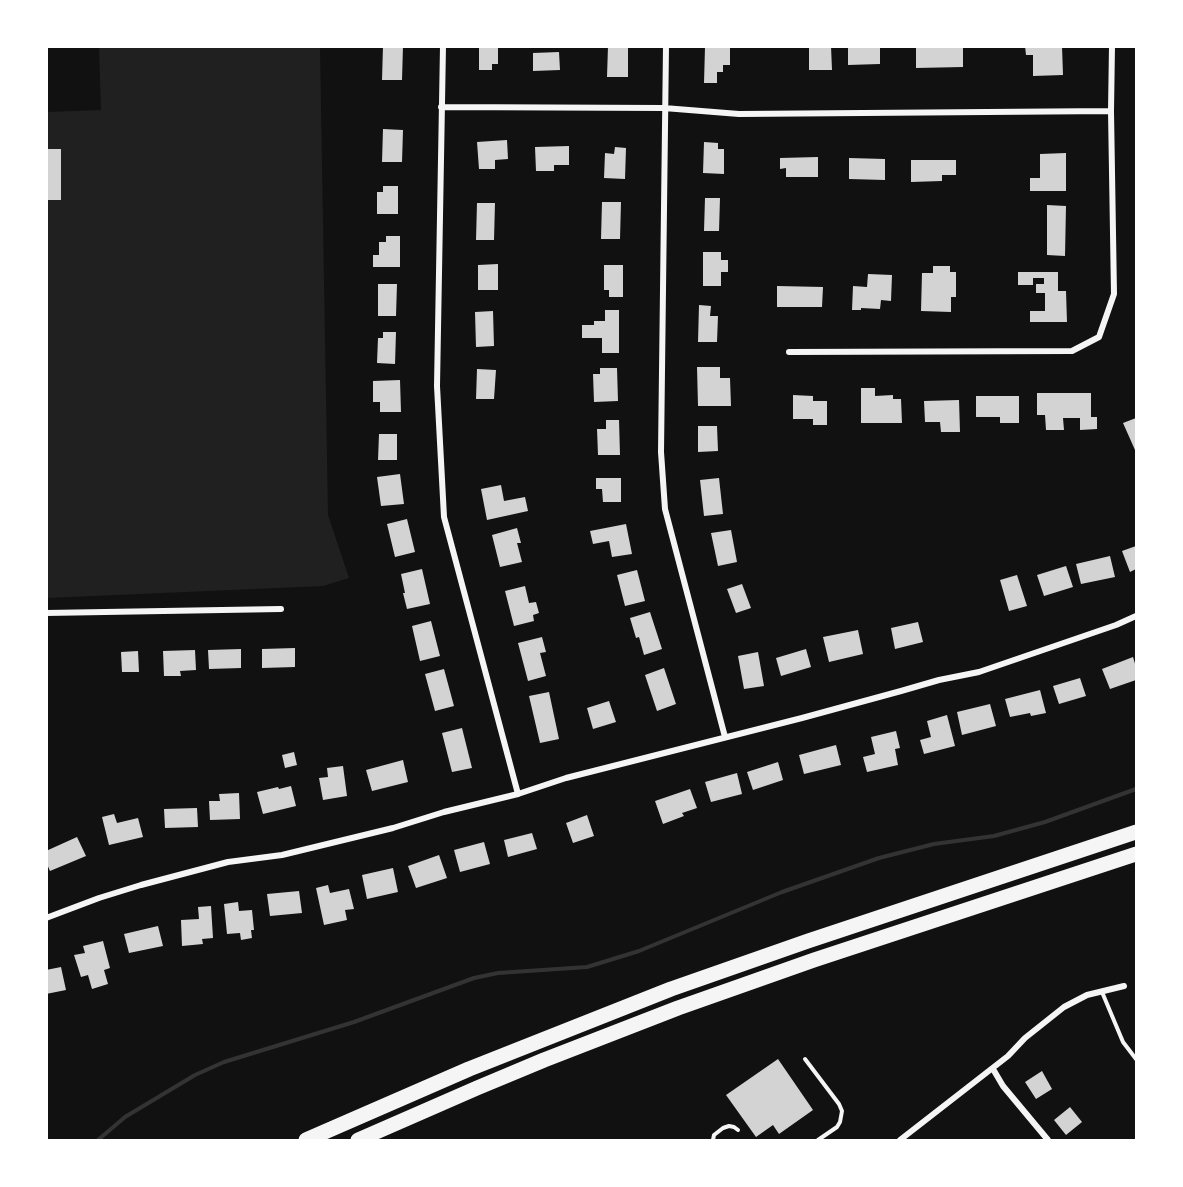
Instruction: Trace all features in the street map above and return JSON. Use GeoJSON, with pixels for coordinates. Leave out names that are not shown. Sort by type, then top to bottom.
{"type":"FeatureCollection","features":[{"type":"Feature","properties":{"kind":"highway"},"geometry":{"type":"LineString","coordinates":[[306,1140],[498,1057],[682,985],[1137,832]]}},
{"type":"Feature","properties":{"kind":"highway"},"geometry":{"type":"LineString","coordinates":[[358,1140],[525,1068],[678,1008],[814,960],[1137,854]]}},
{"type":"Feature","properties":{"kind":"street"},"geometry":{"type":"LineString","coordinates":[[443,46],[437,386],[444,517],[518,794]]}},
{"type":"Feature","properties":{"kind":"street"},"geometry":{"type":"LineString","coordinates":[[666,46],[661,452],[665,510],[725,737]]}},
{"type":"Feature","properties":{"kind":"street"},"geometry":{"type":"LineString","coordinates":[[789,352],[1072,351],[1099,337],[1114,294],[1112,46]]}},
{"type":"Feature","properties":{"kind":"street"},"geometry":{"type":"LineString","coordinates":[[441,106],[664,108],[739,114],[1111,111]]}},
{"type":"Feature","properties":{"kind":"street"},"geometry":{"type":"LineString","coordinates":[[46,613],[281,609]]}},
{"type":"Feature","properties":{"kind":"street"},"geometry":{"type":"LineString","coordinates":[[46,918],[99,897],[228,862],[282,855],[393,828],[485,801],[518,794],[566,778],[939,680],[979,672],[1137,616]]}},
{"type":"Feature","properties":{"kind":"street"},"geometry":{"type":"LineString","coordinates":[[900,1140],[993,1069],[1025,1038],[1064,1007],[1087,996],[1125,986]]}},
{"type":"Feature","properties":{"kind":"street"},"geometry":{"type":"LineString","coordinates":[[993,1069],[1003,1086],[1048,1140]]}},
{"type":"Feature","properties":{"kind":"lane"},"geometry":{"type":"LineString","coordinates":[[1102,992],[1123,1042],[1137,1059]]}},
{"type":"Feature","properties":{"kind":"lane"},"geometry":{"type":"LineString","coordinates":[[806,1059],[842,1111],[837,1127],[818,1140]]}},
{"type":"Feature","properties":{"kind":"lane"},"geometry":{"type":"LineString","coordinates":[[713,1140],[714,1135],[723,1128],[729,1126],[738,1130]]}},
{"type":"Feature","properties":{"kind":"shaded area"},"geometry":{"type":"Polygon","coordinates":[[[99,47],[320,47],[328,515],[349,578],[323,586],[47,598],[46,112],[101,110],[99,47]]]}},
{"type":"Feature","properties":{"kind":"building"},"geometry":{"type":"Polygon","coordinates":[[[383,46],[403,46],[402,80],[382,80],[383,46]]]}},
{"type":"Feature","properties":{"kind":"building"},"geometry":{"type":"Polygon","coordinates":[[[479,46],[498,46],[498,64],[492,64],[492,70],[479,70],[479,46]]]}},
{"type":"Feature","properties":{"kind":"building"},"geometry":{"type":"Polygon","coordinates":[[[608,46],[628,46],[628,77],[607,77],[608,46]]]}},
{"type":"Feature","properties":{"kind":"building"},"geometry":{"type":"Polygon","coordinates":[[[809,46],[831,46],[832,70],[809,70],[809,46]]]}},
{"type":"Feature","properties":{"kind":"building"},"geometry":{"type":"Polygon","coordinates":[[[848,46],[880,46],[880,64],[848,65],[848,46]]]}},
{"type":"Feature","properties":{"kind":"building"},"geometry":{"type":"Polygon","coordinates":[[[1025,46],[1062,46],[1063,75],[1033,76],[1033,55],[1026,55],[1025,46]]]}},
{"type":"Feature","properties":{"kind":"building"},"geometry":{"type":"Polygon","coordinates":[[[705,47],[730,48],[730,65],[723,65],[723,72],[717,72],[717,83],[704,83],[705,47]]]}},
{"type":"Feature","properties":{"kind":"building"},"geometry":{"type":"Polygon","coordinates":[[[916,47],[963,48],[963,67],[916,68],[916,47]]]}},
{"type":"Feature","properties":{"kind":"building"},"geometry":{"type":"Polygon","coordinates":[[[559,52],[560,70],[533,71],[533,53],[559,52]]]}},
{"type":"Feature","properties":{"kind":"building"},"geometry":{"type":"Polygon","coordinates":[[[383,129],[403,130],[402,162],[382,162],[383,129]]]}},
{"type":"Feature","properties":{"kind":"building"},"geometry":{"type":"Polygon","coordinates":[[[507,140],[508,159],[495,160],[495,169],[479,169],[477,142],[507,140]]]}},
{"type":"Feature","properties":{"kind":"building"},"geometry":{"type":"Polygon","coordinates":[[[704,142],[718,143],[718,149],[724,149],[724,174],[703,173],[704,142]]]}},
{"type":"Feature","properties":{"kind":"building"},"geometry":{"type":"Polygon","coordinates":[[[569,146],[569,165],[554,165],[554,171],[536,171],[535,147],[569,146]]]}},
{"type":"Feature","properties":{"kind":"building"},"geometry":{"type":"Polygon","coordinates":[[[615,147],[626,148],[625,179],[604,178],[605,153],[614,154],[615,147]]]}},
{"type":"Feature","properties":{"kind":"building"},"geometry":{"type":"Polygon","coordinates":[[[46,149],[61,149],[61,200],[46,200],[46,149]]]}},
{"type":"Feature","properties":{"kind":"building"},"geometry":{"type":"Polygon","coordinates":[[[1066,153],[1066,191],[1030,191],[1030,178],[1040,178],[1040,154],[1066,153]]]}},
{"type":"Feature","properties":{"kind":"building"},"geometry":{"type":"Polygon","coordinates":[[[818,157],[818,177],[786,177],[786,168],[780,169],[780,158],[818,157]]]}},
{"type":"Feature","properties":{"kind":"building"},"geometry":{"type":"Polygon","coordinates":[[[849,158],[885,159],[885,180],[849,179],[849,158]]]}},
{"type":"Feature","properties":{"kind":"building"},"geometry":{"type":"Polygon","coordinates":[[[911,160],[956,160],[956,175],[942,175],[942,181],[911,182],[911,160]]]}},
{"type":"Feature","properties":{"kind":"building"},"geometry":{"type":"Polygon","coordinates":[[[383,186],[398,186],[398,214],[377,214],[377,192],[383,192],[383,186]]]}},
{"type":"Feature","properties":{"kind":"building"},"geometry":{"type":"Polygon","coordinates":[[[705,198],[720,198],[719,231],[704,231],[705,198]]]}},
{"type":"Feature","properties":{"kind":"building"},"geometry":{"type":"Polygon","coordinates":[[[602,202],[621,202],[620,239],[601,239],[602,202]]]}},
{"type":"Feature","properties":{"kind":"building"},"geometry":{"type":"Polygon","coordinates":[[[477,203],[495,203],[494,240],[476,240],[477,203]]]}},
{"type":"Feature","properties":{"kind":"building"},"geometry":{"type":"Polygon","coordinates":[[[1047,205],[1066,206],[1065,256],[1047,255],[1047,205]]]}},
{"type":"Feature","properties":{"kind":"building"},"geometry":{"type":"Polygon","coordinates":[[[386,236],[400,236],[400,267],[373,267],[373,255],[379,255],[379,242],[386,242],[386,236]]]}},
{"type":"Feature","properties":{"kind":"building"},"geometry":{"type":"Polygon","coordinates":[[[703,252],[721,252],[721,260],[728,260],[728,272],[721,272],[721,286],[703,286],[703,252]]]}},
{"type":"Feature","properties":{"kind":"building"},"geometry":{"type":"Polygon","coordinates":[[[498,264],[498,290],[478,290],[478,265],[498,264]]]}},
{"type":"Feature","properties":{"kind":"building"},"geometry":{"type":"Polygon","coordinates":[[[604,265],[623,265],[623,297],[609,297],[609,290],[604,290],[604,265]]]}},
{"type":"Feature","properties":{"kind":"building"},"geometry":{"type":"Polygon","coordinates":[[[933,266],[950,266],[950,272],[956,272],[956,297],[951,297],[951,312],[921,311],[922,273],[933,273],[933,266]]]}},
{"type":"Feature","properties":{"kind":"building"},"geometry":{"type":"Polygon","coordinates":[[[1018,272],[1058,272],[1058,291],[1066,291],[1067,322],[1030,322],[1030,311],[1045,311],[1045,293],[1036,293],[1036,284],[1044,284],[1044,278],[1033,278],[1033,285],[1018,285],[1018,272]]]}},
{"type":"Feature","properties":{"kind":"building"},"geometry":{"type":"Polygon","coordinates":[[[868,274],[892,275],[891,301],[881,300],[880,309],[852,310],[853,286],[867,287],[868,274]]]}},
{"type":"Feature","properties":{"kind":"building"},"geometry":{"type":"Polygon","coordinates":[[[378,284],[397,284],[396,316],[378,316],[378,284]]]}},
{"type":"Feature","properties":{"kind":"building"},"geometry":{"type":"Polygon","coordinates":[[[777,286],[823,287],[822,307],[777,307],[777,286]]]}},
{"type":"Feature","properties":{"kind":"building"},"geometry":{"type":"Polygon","coordinates":[[[699,305],[711,306],[710,316],[718,316],[717,342],[698,342],[699,305]]]}},
{"type":"Feature","properties":{"kind":"building"},"geometry":{"type":"Polygon","coordinates":[[[605,310],[619,310],[619,353],[602,353],[602,338],[582,338],[582,325],[594,325],[594,321],[605,321],[605,310]]]}},
{"type":"Feature","properties":{"kind":"building"},"geometry":{"type":"Polygon","coordinates":[[[493,311],[494,346],[476,347],[475,312],[493,311]]]}},
{"type":"Feature","properties":{"kind":"building"},"geometry":{"type":"Polygon","coordinates":[[[383,332],[396,332],[395,364],[377,363],[378,338],[383,338],[383,332]]]}},
{"type":"Feature","properties":{"kind":"building"},"geometry":{"type":"Polygon","coordinates":[[[697,367],[720,367],[720,378],[730,378],[731,406],[698,406],[697,367]]]}},
{"type":"Feature","properties":{"kind":"building"},"geometry":{"type":"Polygon","coordinates":[[[600,368],[617,368],[618,401],[594,402],[593,374],[600,374],[600,368]]]}},
{"type":"Feature","properties":{"kind":"building"},"geometry":{"type":"Polygon","coordinates":[[[477,369],[496,370],[494,399],[476,399],[477,369]]]}},
{"type":"Feature","properties":{"kind":"building"},"geometry":{"type":"Polygon","coordinates":[[[400,380],[401,412],[380,412],[380,402],[373,402],[373,381],[400,380]]]}},
{"type":"Feature","properties":{"kind":"building"},"geometry":{"type":"Polygon","coordinates":[[[861,388],[875,388],[875,396],[893,395],[893,399],[901,399],[902,423],[861,423],[861,388]]]}},
{"type":"Feature","properties":{"kind":"building"},"geometry":{"type":"Polygon","coordinates":[[[1037,393],[1091,393],[1091,417],[1097,417],[1097,429],[1080,430],[1080,418],[1063,418],[1064,430],[1046,430],[1045,415],[1037,415],[1037,393]]]}},
{"type":"Feature","properties":{"kind":"building"},"geometry":{"type":"Polygon","coordinates":[[[793,395],[813,396],[813,401],[827,401],[827,425],[813,425],[813,419],[793,419],[793,395]]]}},
{"type":"Feature","properties":{"kind":"building"},"geometry":{"type":"Polygon","coordinates":[[[976,396],[1019,396],[1019,423],[1000,423],[1000,417],[976,417],[976,396]]]}},
{"type":"Feature","properties":{"kind":"building"},"geometry":{"type":"Polygon","coordinates":[[[959,400],[960,432],[941,432],[940,422],[925,422],[924,401],[959,400]]]}},
{"type":"Feature","properties":{"kind":"building"},"geometry":{"type":"Polygon","coordinates":[[[1136,418],[1136,449],[1135,450],[1123,423],[1136,418]]]}},
{"type":"Feature","properties":{"kind":"building"},"geometry":{"type":"Polygon","coordinates":[[[606,420],[619,420],[620,455],[598,455],[597,429],[606,429],[606,420]]]}},
{"type":"Feature","properties":{"kind":"building"},"geometry":{"type":"Polygon","coordinates":[[[698,426],[717,426],[718,451],[698,452],[698,426]]]}},
{"type":"Feature","properties":{"kind":"building"},"geometry":{"type":"Polygon","coordinates":[[[379,434],[397,434],[397,460],[378,460],[379,434]]]}},
{"type":"Feature","properties":{"kind":"building"},"geometry":{"type":"Polygon","coordinates":[[[400,474],[404,504],[381,506],[377,477],[400,474]]]}},
{"type":"Feature","properties":{"kind":"building"},"geometry":{"type":"Polygon","coordinates":[[[596,478],[621,478],[621,502],[603,502],[602,489],[596,489],[596,478]]]}},
{"type":"Feature","properties":{"kind":"building"},"geometry":{"type":"Polygon","coordinates":[[[719,478],[723,514],[704,516],[700,480],[719,478]]]}},
{"type":"Feature","properties":{"kind":"building"},"geometry":{"type":"Polygon","coordinates":[[[501,485],[504,501],[525,497],[528,511],[487,520],[481,489],[501,485]]]}},
{"type":"Feature","properties":{"kind":"building"},"geometry":{"type":"Polygon","coordinates":[[[407,519],[415,552],[395,557],[387,524],[407,519]]]}},
{"type":"Feature","properties":{"kind":"building"},"geometry":{"type":"Polygon","coordinates":[[[626,524],[632,554],[612,557],[609,541],[593,544],[590,531],[626,524]]]}},
{"type":"Feature","properties":{"kind":"building"},"geometry":{"type":"Polygon","coordinates":[[[517,528],[521,543],[517,543],[522,562],[500,567],[492,535],[517,528]]]}},
{"type":"Feature","properties":{"kind":"building"},"geometry":{"type":"Polygon","coordinates":[[[731,530],[737,562],[718,566],[711,533],[731,530]]]}},
{"type":"Feature","properties":{"kind":"building"},"geometry":{"type":"Polygon","coordinates":[[[1136,546],[1136,569],[1130,572],[1122,551],[1136,546]]]}},
{"type":"Feature","properties":{"kind":"building"},"geometry":{"type":"Polygon","coordinates":[[[1110,556],[1115,577],[1081,584],[1076,564],[1110,556]]]}},
{"type":"Feature","properties":{"kind":"building"},"geometry":{"type":"Polygon","coordinates":[[[1066,566],[1073,587],[1044,596],[1037,575],[1066,566]]]}},
{"type":"Feature","properties":{"kind":"building"},"geometry":{"type":"Polygon","coordinates":[[[422,569],[430,604],[407,609],[401,574],[422,569]]]}},
{"type":"Feature","properties":{"kind":"building"},"geometry":{"type":"Polygon","coordinates":[[[637,570],[645,601],[625,606],[617,575],[637,570]]]}},
{"type":"Feature","properties":{"kind":"building"},"geometry":{"type":"Polygon","coordinates":[[[1017,575],[1027,606],[1009,611],[1000,580],[1017,575]]]}},
{"type":"Feature","properties":{"kind":"building"},"geometry":{"type":"Polygon","coordinates":[[[742,584],[751,608],[736,613],[727,589],[742,584]]]}},
{"type":"Feature","properties":{"kind":"building"},"geometry":{"type":"Polygon","coordinates":[[[525,586],[529,603],[536,602],[539,613],[533,615],[534,621],[514,626],[505,591],[525,586]]]}},
{"type":"Feature","properties":{"kind":"building"},"geometry":{"type":"Polygon","coordinates":[[[650,612],[662,649],[644,655],[630,618],[650,612]]]}},
{"type":"Feature","properties":{"kind":"building"},"geometry":{"type":"Polygon","coordinates":[[[431,621],[440,656],[420,661],[412,626],[431,621]]]}},
{"type":"Feature","properties":{"kind":"building"},"geometry":{"type":"Polygon","coordinates":[[[918,622],[923,642],[895,649],[891,628],[918,622]]]}},
{"type":"Feature","properties":{"kind":"building"},"geometry":{"type":"Polygon","coordinates":[[[858,630],[863,654],[829,662],[823,637],[858,630]]]}},
{"type":"Feature","properties":{"kind":"building"},"geometry":{"type":"Polygon","coordinates":[[[542,637],[546,652],[540,653],[546,676],[528,681],[518,643],[542,637]]]}},
{"type":"Feature","properties":{"kind":"building"},"geometry":{"type":"Polygon","coordinates":[[[295,648],[295,667],[262,668],[262,649],[295,648]]]}},
{"type":"Feature","properties":{"kind":"building"},"geometry":{"type":"Polygon","coordinates":[[[241,649],[241,668],[209,669],[208,650],[241,649]]]}},
{"type":"Feature","properties":{"kind":"building"},"geometry":{"type":"Polygon","coordinates":[[[806,649],[811,667],[781,676],[776,658],[806,649]]]}},
{"type":"Feature","properties":{"kind":"building"},"geometry":{"type":"Polygon","coordinates":[[[195,650],[196,670],[180,671],[181,676],[164,676],[163,651],[195,650]]]}},
{"type":"Feature","properties":{"kind":"building"},"geometry":{"type":"Polygon","coordinates":[[[138,651],[139,672],[122,672],[121,652],[138,651]]]}},
{"type":"Feature","properties":{"kind":"building"},"geometry":{"type":"Polygon","coordinates":[[[758,652],[764,686],[744,689],[738,656],[758,652]]]}},
{"type":"Feature","properties":{"kind":"building"},"geometry":{"type":"Polygon","coordinates":[[[1133,657],[1136,680],[1110,689],[1102,669],[1133,657]]]}},
{"type":"Feature","properties":{"kind":"building"},"geometry":{"type":"Polygon","coordinates":[[[664,668],[676,704],[657,711],[645,675],[664,668]]]}},
{"type":"Feature","properties":{"kind":"building"},"geometry":{"type":"Polygon","coordinates":[[[444,669],[454,706],[435,711],[425,674],[444,669]]]}},
{"type":"Feature","properties":{"kind":"building"},"geometry":{"type":"Polygon","coordinates":[[[1080,678],[1086,696],[1059,704],[1053,686],[1080,678]]]}},
{"type":"Feature","properties":{"kind":"building"},"geometry":{"type":"Polygon","coordinates":[[[1040,690],[1046,713],[1010,717],[1005,699],[1040,690]]]}},
{"type":"Feature","properties":{"kind":"building"},"geometry":{"type":"Polygon","coordinates":[[[549,692],[559,739],[540,743],[529,696],[549,692]]]}},
{"type":"Feature","properties":{"kind":"building"},"geometry":{"type":"Polygon","coordinates":[[[609,701],[616,722],[593,729],[587,708],[609,701]]]}},
{"type":"Feature","properties":{"kind":"building"},"geometry":{"type":"Polygon","coordinates":[[[990,704],[996,726],[962,735],[957,712],[990,704]]]}},
{"type":"Feature","properties":{"kind":"building"},"geometry":{"type":"Polygon","coordinates":[[[947,715],[955,746],[924,754],[920,740],[931,737],[927,721],[947,715]]]}},
{"type":"Feature","properties":{"kind":"building"},"geometry":{"type":"Polygon","coordinates":[[[462,728],[472,768],[452,772],[442,733],[462,728]]]}},
{"type":"Feature","properties":{"kind":"building"},"geometry":{"type":"Polygon","coordinates":[[[896,731],[900,748],[895,749],[898,765],[867,772],[863,757],[875,754],[871,737],[896,731]]]}},
{"type":"Feature","properties":{"kind":"building"},"geometry":{"type":"Polygon","coordinates":[[[836,745],[841,765],[804,774],[799,755],[836,745]]]}},
{"type":"Feature","properties":{"kind":"building"},"geometry":{"type":"Polygon","coordinates":[[[294,752],[297,765],[285,768],[282,755],[294,752]]]}},
{"type":"Feature","properties":{"kind":"building"},"geometry":{"type":"Polygon","coordinates":[[[403,760],[408,782],[372,791],[366,770],[403,760]]]}},
{"type":"Feature","properties":{"kind":"building"},"geometry":{"type":"Polygon","coordinates":[[[778,762],[783,780],[753,790],[747,772],[778,762]]]}},
{"type":"Feature","properties":{"kind":"building"},"geometry":{"type":"Polygon","coordinates":[[[343,766],[347,796],[323,800],[319,778],[328,777],[327,768],[343,766]]]}},
{"type":"Feature","properties":{"kind":"building"},"geometry":{"type":"Polygon","coordinates":[[[737,773],[742,794],[711,802],[705,782],[737,773]]]}},
{"type":"Feature","properties":{"kind":"building"},"geometry":{"type":"Polygon","coordinates":[[[291,786],[296,806],[263,814],[257,792],[291,786]]]}},
{"type":"Feature","properties":{"kind":"building"},"geometry":{"type":"Polygon","coordinates":[[[690,789],[697,808],[682,813],[684,816],[663,824],[655,801],[690,789]]]}},
{"type":"Feature","properties":{"kind":"building"},"geometry":{"type":"Polygon","coordinates":[[[239,793],[240,819],[210,820],[209,801],[220,801],[219,794],[239,793]]]}},
{"type":"Feature","properties":{"kind":"building"},"geometry":{"type":"Polygon","coordinates":[[[197,808],[198,827],[165,828],[164,809],[197,808]]]}},
{"type":"Feature","properties":{"kind":"building"},"geometry":{"type":"Polygon","coordinates":[[[114,814],[117,823],[138,818],[143,837],[109,845],[102,817],[114,814]]]}},
{"type":"Feature","properties":{"kind":"building"},"geometry":{"type":"Polygon","coordinates":[[[587,815],[594,836],[573,843],[566,823],[587,815]]]}},
{"type":"Feature","properties":{"kind":"building"},"geometry":{"type":"Polygon","coordinates":[[[532,833],[537,849],[508,857],[504,840],[532,833]]]}},
{"type":"Feature","properties":{"kind":"building"},"geometry":{"type":"Polygon","coordinates":[[[77,837],[86,856],[50,871],[46,862],[46,851],[77,837]]]}},
{"type":"Feature","properties":{"kind":"building"},"geometry":{"type":"Polygon","coordinates":[[[484,842],[490,864],[460,872],[454,850],[484,842]]]}},
{"type":"Feature","properties":{"kind":"building"},"geometry":{"type":"Polygon","coordinates":[[[439,855],[447,878],[416,888],[408,866],[439,855]]]}},
{"type":"Feature","properties":{"kind":"building"},"geometry":{"type":"Polygon","coordinates":[[[393,868],[398,892],[367,899],[362,875],[393,868]]]}},
{"type":"Feature","properties":{"kind":"building"},"geometry":{"type":"Polygon","coordinates":[[[328,885],[330,893],[349,889],[354,909],[345,910],[347,920],[324,925],[316,888],[328,885]]]}},
{"type":"Feature","properties":{"kind":"building"},"geometry":{"type":"Polygon","coordinates":[[[299,891],[302,913],[270,916],[267,894],[299,891]]]}},
{"type":"Feature","properties":{"kind":"building"},"geometry":{"type":"Polygon","coordinates":[[[238,902],[239,911],[252,910],[254,930],[251,930],[252,938],[241,940],[240,933],[227,934],[224,904],[238,902]]]}},
{"type":"Feature","properties":{"kind":"building"},"geometry":{"type":"Polygon","coordinates":[[[211,906],[213,938],[202,939],[203,944],[182,946],[181,920],[199,919],[198,907],[211,906]]]}},
{"type":"Feature","properties":{"kind":"building"},"geometry":{"type":"Polygon","coordinates":[[[158,926],[163,946],[129,953],[124,934],[158,926]]]}},
{"type":"Feature","properties":{"kind":"building"},"geometry":{"type":"Polygon","coordinates":[[[103,941],[110,968],[104,970],[108,984],[92,989],[88,975],[81,977],[74,955],[85,953],[83,946],[103,941]]]}},
{"type":"Feature","properties":{"kind":"building"},"geometry":{"type":"Polygon","coordinates":[[[61,967],[66,990],[46,994],[46,970],[61,967]]]}},
{"type":"Feature","properties":{"kind":"building"},"geometry":{"type":"Polygon","coordinates":[[[778,1059],[813,1110],[779,1134],[773,1125],[756,1137],[726,1095],[778,1059]]]}},
{"type":"Feature","properties":{"kind":"building"},"geometry":{"type":"Polygon","coordinates":[[[1042,1071],[1052,1089],[1036,1099],[1025,1082],[1042,1071]]]}},
{"type":"Feature","properties":{"kind":"building"},"geometry":{"type":"Polygon","coordinates":[[[1070,1107],[1082,1122],[1066,1135],[1054,1120],[1070,1107]]]}},
{"type":"Feature","properties":{"kind":"waterway"},"geometry":{"type":"LineString","coordinates":[[98,1140],[125,1117],[195,1075],[224,1062],[354,1022],[474,978],[498,973],[587,967],[639,951],[782,892],[879,858],[934,844],[994,836],[1045,822],[1136,789]]}}]}
